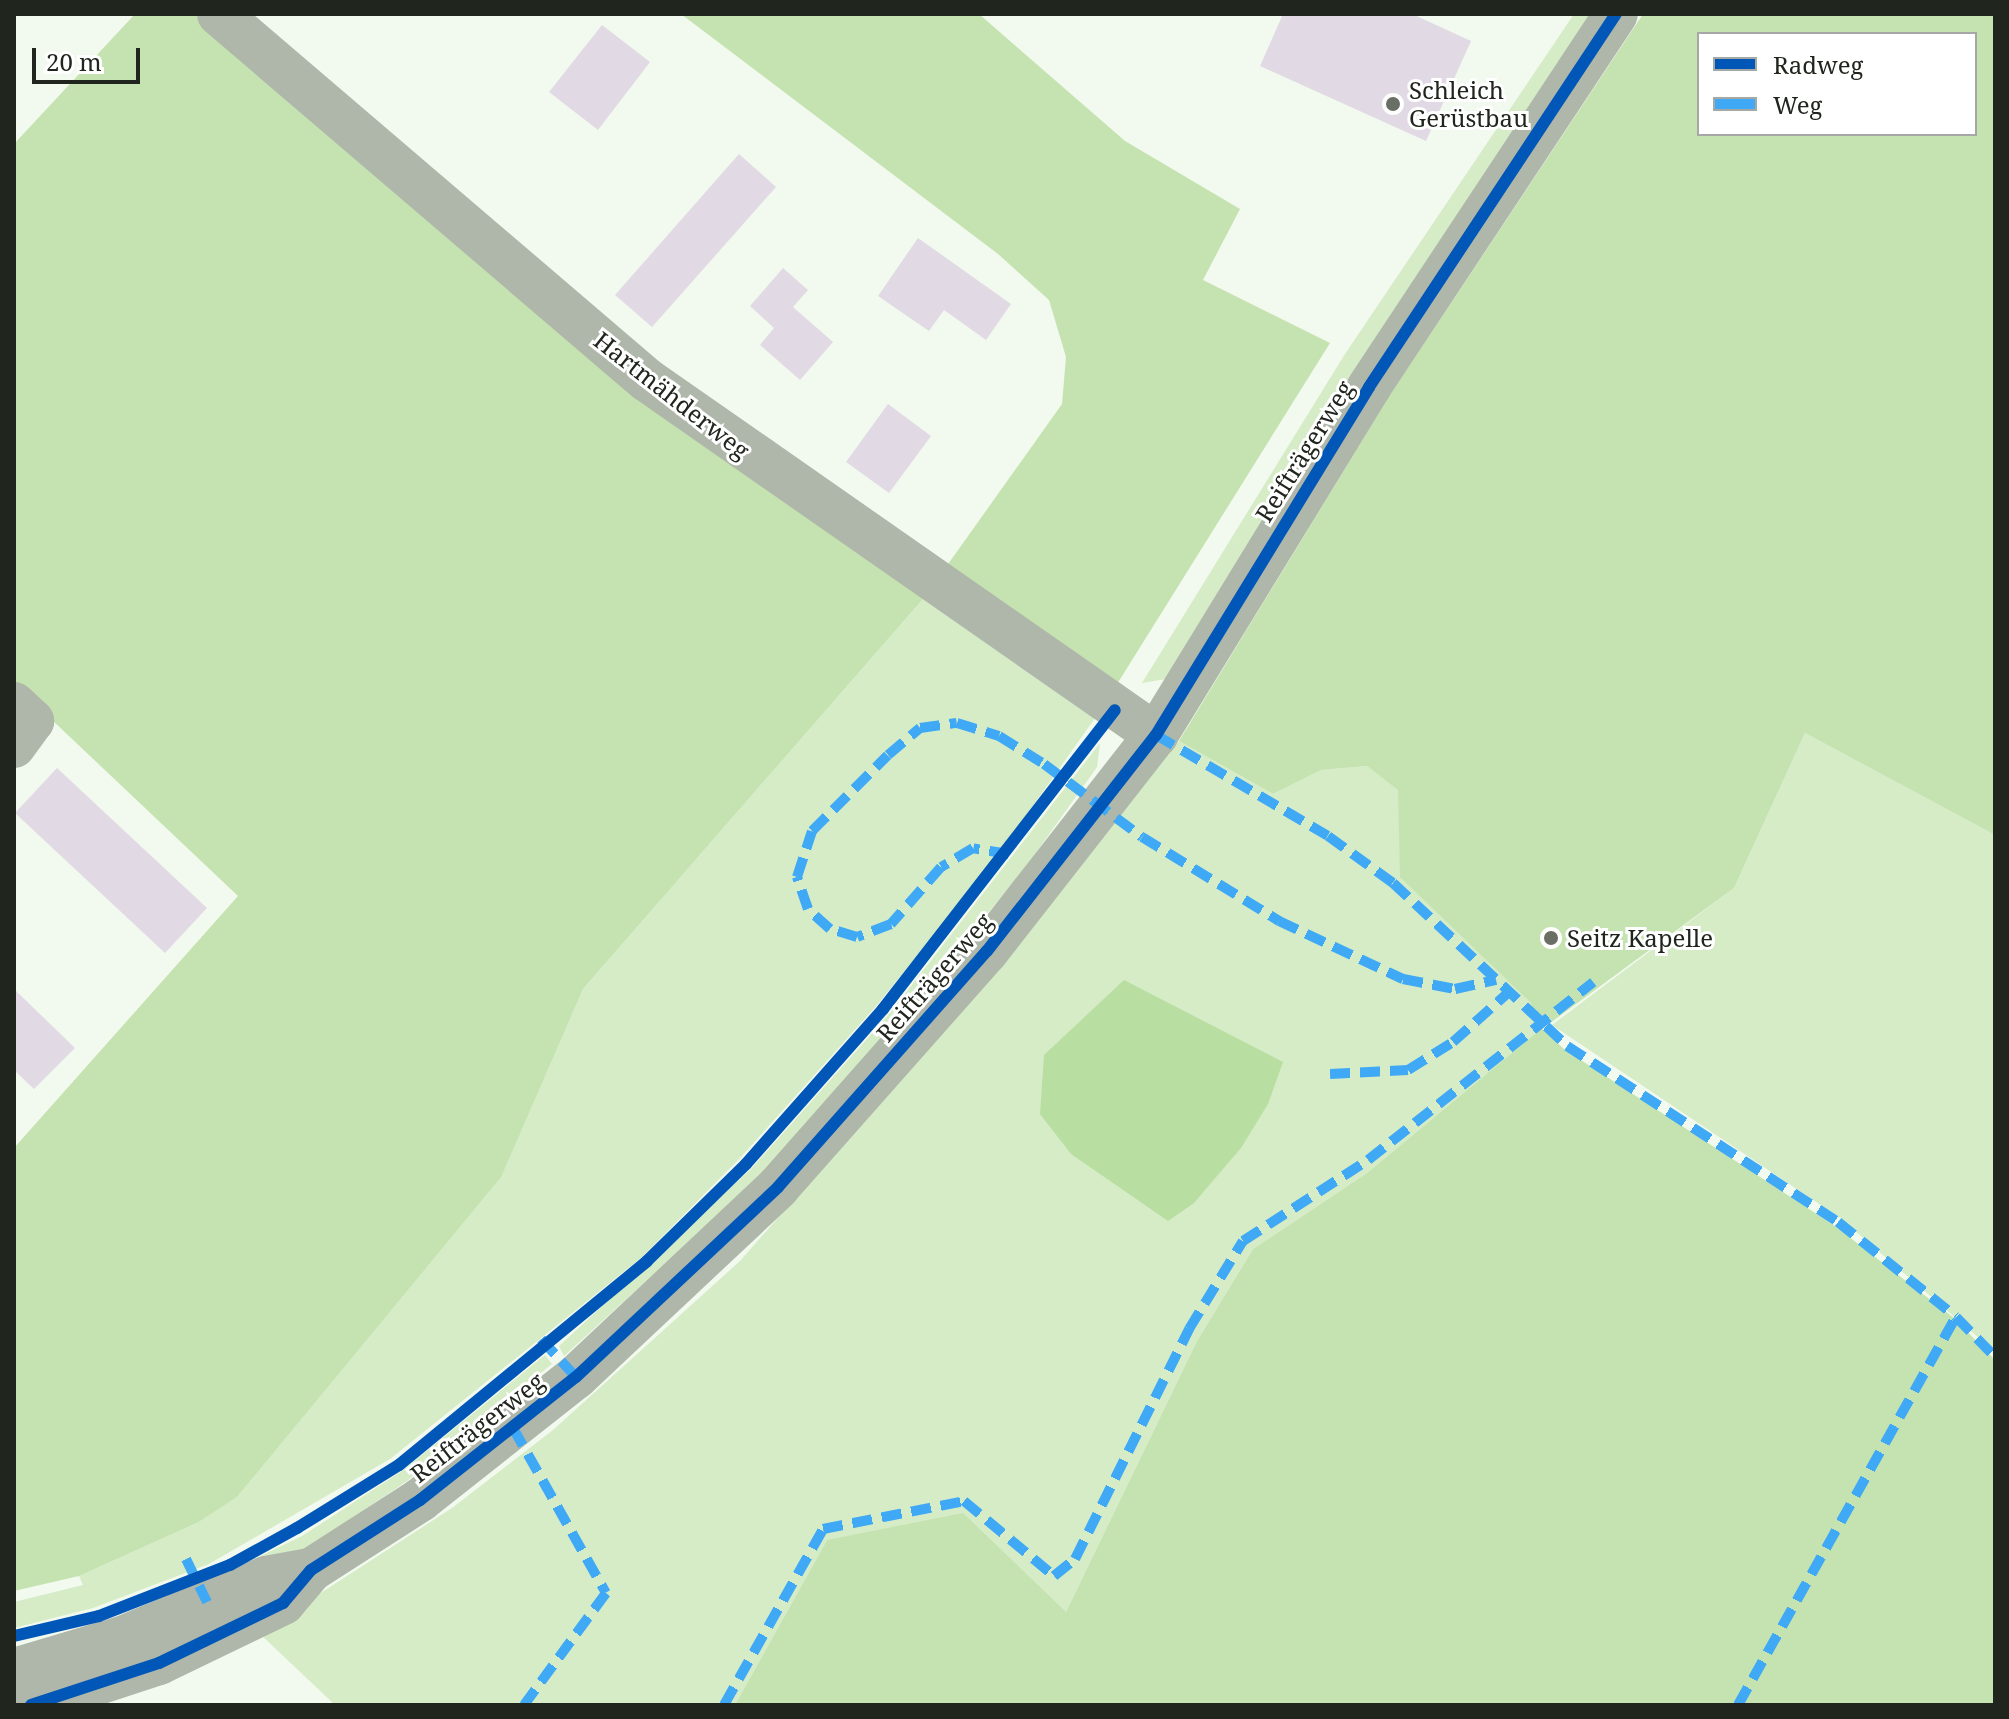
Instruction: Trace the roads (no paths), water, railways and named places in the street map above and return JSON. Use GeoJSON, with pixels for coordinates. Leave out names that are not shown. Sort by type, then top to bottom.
{"type":"FeatureCollection","features":[{"type":"Feature","properties":{"kind":"street","name":"Hartmähderweg"},"geometry":{"type":"LineString","coordinates":[[219,14],[647,380],[1156,735]]}},
{"type":"Feature","properties":{"kind":"street","name":"Reifträgerweg"},"geometry":{"type":"LineString","coordinates":[[30,1692],[122,1638],[266,1578],[311,1570],[420,1500],[524,1420],[756,1209],[987,951],[1156,735],[1369,387],[1616,14]]}},
{"type":"Feature","properties":{"kind":"street"},"geometry":{"type":"LineString","coordinates":[[14,704],[32,721],[14,746]]}},
{"type":"Feature","properties":{"kind":"place","name":"Schleich Gerüstbau"},"geometry":{"type":"Point","coordinates":[1393,104]}},
{"type":"Feature","properties":{"kind":"place","name":"Seitz Kapelle"},"geometry":{"type":"Point","coordinates":[1551,938]}}]}
